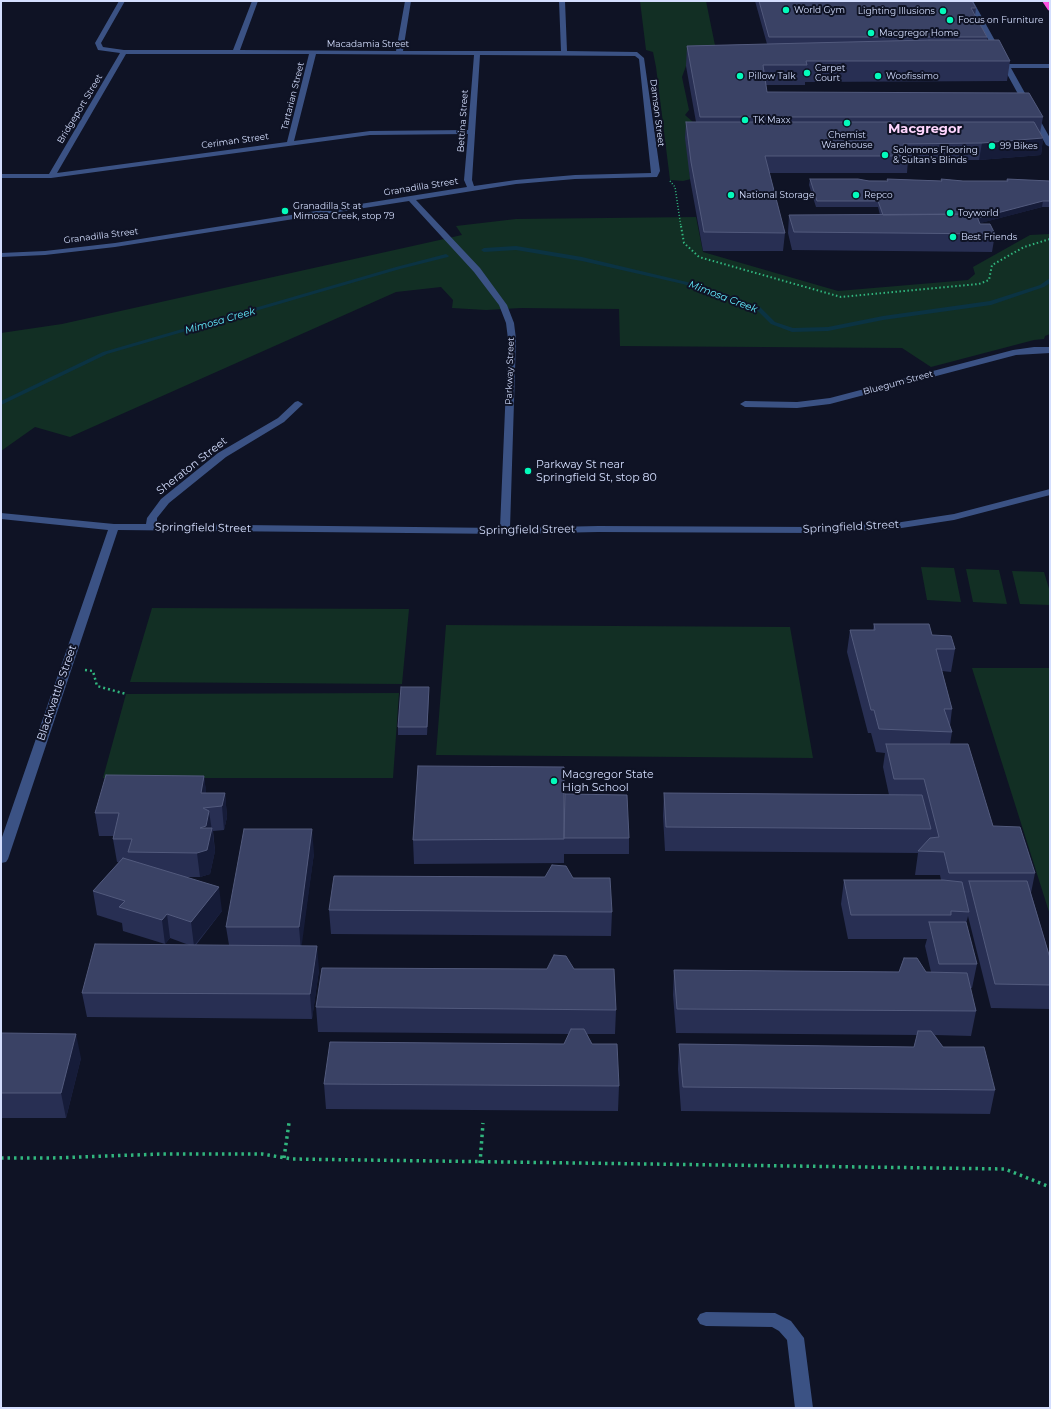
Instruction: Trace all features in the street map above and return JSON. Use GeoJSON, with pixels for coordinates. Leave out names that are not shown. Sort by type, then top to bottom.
{"type":"FeatureCollection","features":[{"type":"Feature","properties":{"kind":"highway"},"geometry":{"type":"LineString","coordinates":[[1045,1],[1050,9]]}},
{"type":"Feature","properties":{"kind":"street","name":"Macadamia Street"},"geometry":{"type":"LineString","coordinates":[[122,1],[98,43],[100,49],[124,52],[625,52],[637,54]]}},
{"type":"Feature","properties":{"kind":"street"},"geometry":{"type":"LineString","coordinates":[[236,52],[255,1]]}},
{"type":"Feature","properties":{"kind":"street"},"geometry":{"type":"LineString","coordinates":[[399,53],[408,1]]}},
{"type":"Feature","properties":{"kind":"street"},"geometry":{"type":"LineString","coordinates":[[562,1],[564,52]]}},
{"type":"Feature","properties":{"kind":"street"},"geometry":{"type":"LineString","coordinates":[[970,1],[1050,145]]}},
{"type":"Feature","properties":{"kind":"street","name":"Bridgeport Street"},"geometry":{"type":"LineString","coordinates":[[51,176],[124,52]]}},
{"type":"Feature","properties":{"kind":"street","name":"Tartarian Street"},"geometry":{"type":"LineString","coordinates":[[290,144],[313,52]]}},
{"type":"Feature","properties":{"kind":"street","name":"Bettina Street"},"geometry":{"type":"LineString","coordinates":[[471,189],[468,180],[477,53]]}},
{"type":"Feature","properties":{"kind":"street","name":"Damson Street"},"geometry":{"type":"LineString","coordinates":[[637,54],[642,59],[656,170],[654,176]]}},
{"type":"Feature","properties":{"kind":"street"},"geometry":{"type":"LineString","coordinates":[[1006,66],[1050,66]]}},
{"type":"Feature","properties":{"kind":"street","name":"Ceriman Street"},"geometry":{"type":"LineString","coordinates":[[1,176],[51,176],[370,133],[471,132]]}},
{"type":"Feature","properties":{"kind":"street","name":"Granadilla Street"},"geometry":{"type":"LineString","coordinates":[[1,254],[45,253],[115,244],[550,178],[654,176]]}},
{"type":"Feature","properties":{"kind":"street","name":"Parkway Street"},"geometry":{"type":"LineString","coordinates":[[411,200],[477,270],[503,305],[510,323],[512,339],[504,531]]}},
{"type":"Feature","properties":{"kind":"street","name":"Bluegum Street"},"geometry":{"type":"LineString","coordinates":[[745,404],[797,405],[830,401],[1016,352],[1050,350]]}},
{"type":"Feature","properties":{"kind":"street","name":"Sheraton Street"},"geometry":{"type":"LineString","coordinates":[[151,528],[152,518],[165,500],[222,455],[281,420],[298,404]]}},
{"type":"Feature","properties":{"kind":"street","name":"Springfield Street"},"geometry":{"type":"LineString","coordinates":[[1,516],[114,527],[151,528],[504,531],[598,529],[815,530],[887,527],[954,517],[1050,492]]}},
{"type":"Feature","properties":{"kind":"street","name":"Blackwattle Street"},"geometry":{"type":"LineString","coordinates":[[1,859],[114,527]]}},
{"type":"Feature","properties":{"kind":"street"},"geometry":{"type":"LineString","coordinates":[[706,1318],[775,1320],[785,1326],[796,1338],[804,1408]]}},
{"type":"Feature","properties":{"kind":"path"},"geometry":{"type":"LineString","coordinates":[[654,176],[672,182],[676,187],[684,243],[699,257],[816,292],[841,297],[979,284],[989,280],[992,265],[1024,247],[1050,239]]}},
{"type":"Feature","properties":{"kind":"path"},"geometry":{"type":"LineString","coordinates":[[65,670],[93,671],[97,686],[126,694]]}},
{"type":"Feature","properties":{"kind":"path"},"geometry":{"type":"LineString","coordinates":[[284,1158],[289,1123]]}},
{"type":"Feature","properties":{"kind":"path"},"geometry":{"type":"LineString","coordinates":[[480,1163],[483,1123]]}},
{"type":"Feature","properties":{"kind":"path"},"geometry":{"type":"LineString","coordinates":[[1,1158],[262,1154],[284,1158],[480,1163],[1005,1169],[1050,1188]]}},
{"type":"Feature","properties":{"kind":"green space"},"geometry":{"type":"Polygon","coordinates":[[[640,1],[706,1],[719,65],[686,66],[682,77],[689,110],[685,115],[693,122],[689,172],[691,179],[683,181],[670,180],[656,67],[653,52],[646,50],[640,1]]]}},
{"type":"Feature","properties":{"kind":"green space"},"geometry":{"type":"Polygon","coordinates":[[[696,217],[703,252],[838,291],[968,280],[975,274],[973,267],[1030,235],[1050,234],[1050,334],[1045,336],[1044,339],[1034,340],[931,367],[902,348],[620,346],[619,309],[521,308],[486,310],[452,308],[453,300],[441,287],[396,292],[70,437],[35,427],[1,451],[1,333],[62,324],[462,235],[456,226],[516,219],[696,217]]]}},
{"type":"Feature","properties":{"kind":"green space"},"geometry":{"type":"Polygon","coordinates":[[[921,567],[954,568],[961,602],[927,600],[921,567]]]}},
{"type":"Feature","properties":{"kind":"green space"},"geometry":{"type":"Polygon","coordinates":[[[966,569],[999,570],[1007,604],[973,602],[966,569]]]}},
{"type":"Feature","properties":{"kind":"green space"},"geometry":{"type":"Polygon","coordinates":[[[1012,571],[1044,572],[1050,592],[1050,605],[1020,604],[1012,571]]]}},
{"type":"Feature","properties":{"kind":"green space"},"geometry":{"type":"Polygon","coordinates":[[[152,608],[409,609],[402,684],[130,682],[152,608]]]}},
{"type":"Feature","properties":{"kind":"green space"},"geometry":{"type":"Polygon","coordinates":[[[446,625],[790,627],[813,758],[436,755],[446,625]]]}},
{"type":"Feature","properties":{"kind":"green space"},"geometry":{"type":"Polygon","coordinates":[[[972,668],[1050,668],[1050,915],[972,668]]]}},
{"type":"Feature","properties":{"kind":"green space"},"geometry":{"type":"Polygon","coordinates":[[[399,693],[393,778],[103,778],[126,694],[399,693]]]}},
{"type":"Feature","properties":{"kind":"building","name":"Macgregor Home"},"geometry":{"type":"Polygon","coordinates":[[[759,1],[972,1],[976,8],[971,8],[987,37],[769,37],[759,1]]]}},
{"type":"Feature","properties":{"kind":"building"},"geometry":{"type":"Polygon","coordinates":[[[929,40],[999,40],[1010,61],[806,61],[807,65],[763,65],[767,92],[1029,93],[1043,117],[700,117],[687,46],[929,40]]]}},
{"type":"Feature","properties":{"kind":"building"},"geometry":{"type":"Polygon","coordinates":[[[686,122],[1034,122],[1043,138],[982,143],[903,144],[909,156],[765,156],[785,233],[704,232],[691,162],[686,122]]]}},
{"type":"Feature","properties":{"kind":"building"},"geometry":{"type":"Polygon","coordinates":[[[810,179],[858,179],[869,181],[888,181],[887,179],[942,181],[941,179],[963,181],[1008,181],[1007,179],[1050,181],[1050,201],[1043,201],[978,218],[976,214],[883,215],[878,201],[817,201],[810,179]]]}},
{"type":"Feature","properties":{"kind":"building"},"geometry":{"type":"Polygon","coordinates":[[[976,214],[980,224],[990,224],[995,234],[794,232],[789,215],[976,214]]]}},
{"type":"Feature","properties":{"kind":"building"},"geometry":{"type":"Polygon","coordinates":[[[874,624],[929,624],[932,635],[951,636],[955,649],[936,649],[952,709],[944,709],[952,732],[879,729],[874,710],[871,710],[850,630],[875,630],[874,624]]]}},
{"type":"Feature","properties":{"kind":"building"},"geometry":{"type":"Polygon","coordinates":[[[401,687],[429,687],[427,727],[398,727],[401,687]]]}},
{"type":"Feature","properties":{"kind":"building"},"geometry":{"type":"Polygon","coordinates":[[[886,744],[968,744],[993,826],[1020,827],[1035,873],[949,873],[944,852],[918,851],[930,838],[939,837],[924,779],[894,779],[886,744]]]}},
{"type":"Feature","properties":{"kind":"building"},"geometry":{"type":"Polygon","coordinates":[[[418,766],[564,767],[564,839],[413,840],[418,766]]]}},
{"type":"Feature","properties":{"kind":"building"},"geometry":{"type":"Polygon","coordinates":[[[106,775],[204,776],[201,793],[225,793],[222,806],[203,808],[209,811],[206,826],[200,828],[212,828],[207,850],[197,853],[128,852],[132,839],[113,839],[119,813],[95,813],[106,775]]]}},
{"type":"Feature","properties":{"kind":"building"},"geometry":{"type":"Polygon","coordinates":[[[664,793],[922,795],[931,829],[666,827],[664,793]]]}},
{"type":"Feature","properties":{"kind":"building"},"geometry":{"type":"Polygon","coordinates":[[[565,794],[627,795],[629,838],[564,838],[565,794]]]}},
{"type":"Feature","properties":{"kind":"building"},"geometry":{"type":"Polygon","coordinates":[[[244,829],[312,829],[299,927],[226,927],[244,829]]]}},
{"type":"Feature","properties":{"kind":"building"},"geometry":{"type":"Polygon","coordinates":[[[123,858],[219,887],[191,922],[167,914],[162,920],[119,907],[125,901],[93,891],[123,858]]]}},
{"type":"Feature","properties":{"kind":"building"},"geometry":{"type":"Polygon","coordinates":[[[552,865],[566,866],[573,878],[610,878],[612,912],[329,910],[334,876],[545,877],[552,865]]]}},
{"type":"Feature","properties":{"kind":"building"},"geometry":{"type":"Polygon","coordinates":[[[844,880],[943,880],[962,882],[969,912],[951,911],[951,915],[851,915],[844,880]]]}},
{"type":"Feature","properties":{"kind":"building"},"geometry":{"type":"Polygon","coordinates":[[[969,881],[1027,881],[1050,958],[1050,985],[995,984],[969,881]]]}},
{"type":"Feature","properties":{"kind":"building"},"geometry":{"type":"Polygon","coordinates":[[[929,922],[966,922],[977,964],[939,964],[929,922]]]}},
{"type":"Feature","properties":{"kind":"building"},"geometry":{"type":"Polygon","coordinates":[[[95,944],[317,946],[310,994],[82,993],[95,944]]]}},
{"type":"Feature","properties":{"kind":"building"},"geometry":{"type":"Polygon","coordinates":[[[554,955],[566,956],[574,969],[614,969],[616,1010],[316,1007],[322,968],[547,969],[554,955]]]}},
{"type":"Feature","properties":{"kind":"building"},"geometry":{"type":"Polygon","coordinates":[[[904,958],[917,958],[926,972],[967,973],[976,1011],[677,1009],[674,970],[899,972],[904,958]]]}},
{"type":"Feature","properties":{"kind":"building"},"geometry":{"type":"Polygon","coordinates":[[[571,1029],[584,1029],[592,1044],[617,1044],[619,1086],[324,1084],[330,1042],[564,1044],[571,1029]]]}},
{"type":"Feature","properties":{"kind":"building"},"geometry":{"type":"Polygon","coordinates":[[[918,1031],[931,1031],[943,1047],[984,1047],[995,1090],[683,1087],[679,1044],[914,1047],[918,1031]]]}},
{"type":"Feature","properties":{"kind":"building"},"geometry":{"type":"Polygon","coordinates":[[[1,1033],[76,1034],[61,1093],[1,1093],[1,1033]]]}},
{"type":"Feature","properties":{"kind":"waterway","name":"Mimosa Creek"},"geometry":{"type":"LineString","coordinates":[[484,250],[516,248],[582,259],[685,283],[758,308],[773,323],[792,330],[828,329],[883,318],[991,303],[1042,286],[1050,280]]}},
{"type":"Feature","properties":{"kind":"waterway","name":"Mimosa Creek"},"geometry":{"type":"LineString","coordinates":[[1,403],[105,353],[398,268],[446,256]]}},
{"type":"Feature","properties":{"kind":"place","name":"World Gym"},"geometry":{"type":"Point","coordinates":[786,10]}},
{"type":"Feature","properties":{"kind":"place","name":"Lighting Illusions"},"geometry":{"type":"Point","coordinates":[943,11]}},
{"type":"Feature","properties":{"kind":"place","name":"Focus on Furniture"},"geometry":{"type":"Point","coordinates":[950,20]}},
{"type":"Feature","properties":{"kind":"place","name":"Macgregor Home"},"geometry":{"type":"Point","coordinates":[871,33]}},
{"type":"Feature","properties":{"kind":"place","name":"Carpet Court"},"geometry":{"type":"Point","coordinates":[807,73]}},
{"type":"Feature","properties":{"kind":"place","name":"Pillow Talk"},"geometry":{"type":"Point","coordinates":[740,76]}},
{"type":"Feature","properties":{"kind":"place","name":"Woofissimo"},"geometry":{"type":"Point","coordinates":[878,76]}},
{"type":"Feature","properties":{"kind":"place","name":"TK Maxx"},"geometry":{"type":"Point","coordinates":[745,120]}},
{"type":"Feature","properties":{"kind":"place","name":"Chemist Warehouse"},"geometry":{"type":"Point","coordinates":[847,123]}},
{"type":"Feature","properties":{"kind":"place","name":"99 Bikes"},"geometry":{"type":"Point","coordinates":[992,146]}},
{"type":"Feature","properties":{"kind":"place","name":"Solomons Flooring & Sultan's Blinds"},"geometry":{"type":"Point","coordinates":[885,155]}},
{"type":"Feature","properties":{"kind":"place","name":"National Storage"},"geometry":{"type":"Point","coordinates":[731,195]}},
{"type":"Feature","properties":{"kind":"place","name":"Repco"},"geometry":{"type":"Point","coordinates":[856,195]}},
{"type":"Feature","properties":{"kind":"place","name":"Granadilla St at Mimosa Creek, stop 79"},"geometry":{"type":"Point","coordinates":[285,211]}},
{"type":"Feature","properties":{"kind":"place","name":"Toyworld"},"geometry":{"type":"Point","coordinates":[950,213]}},
{"type":"Feature","properties":{"kind":"place","name":"Best Friends"},"geometry":{"type":"Point","coordinates":[953,237]}},
{"type":"Feature","properties":{"kind":"place","name":"Parkway St near Springfield St, stop 80"},"geometry":{"type":"Point","coordinates":[528,471]}},
{"type":"Feature","properties":{"kind":"place","name":"Macgregor State High School"},"geometry":{"type":"Point","coordinates":[554,781]}},
{"type":"Feature","properties":{"kind":"district","name":"Macgregor"},"geometry":{"type":"Point","coordinates":[925,129]}}]}
